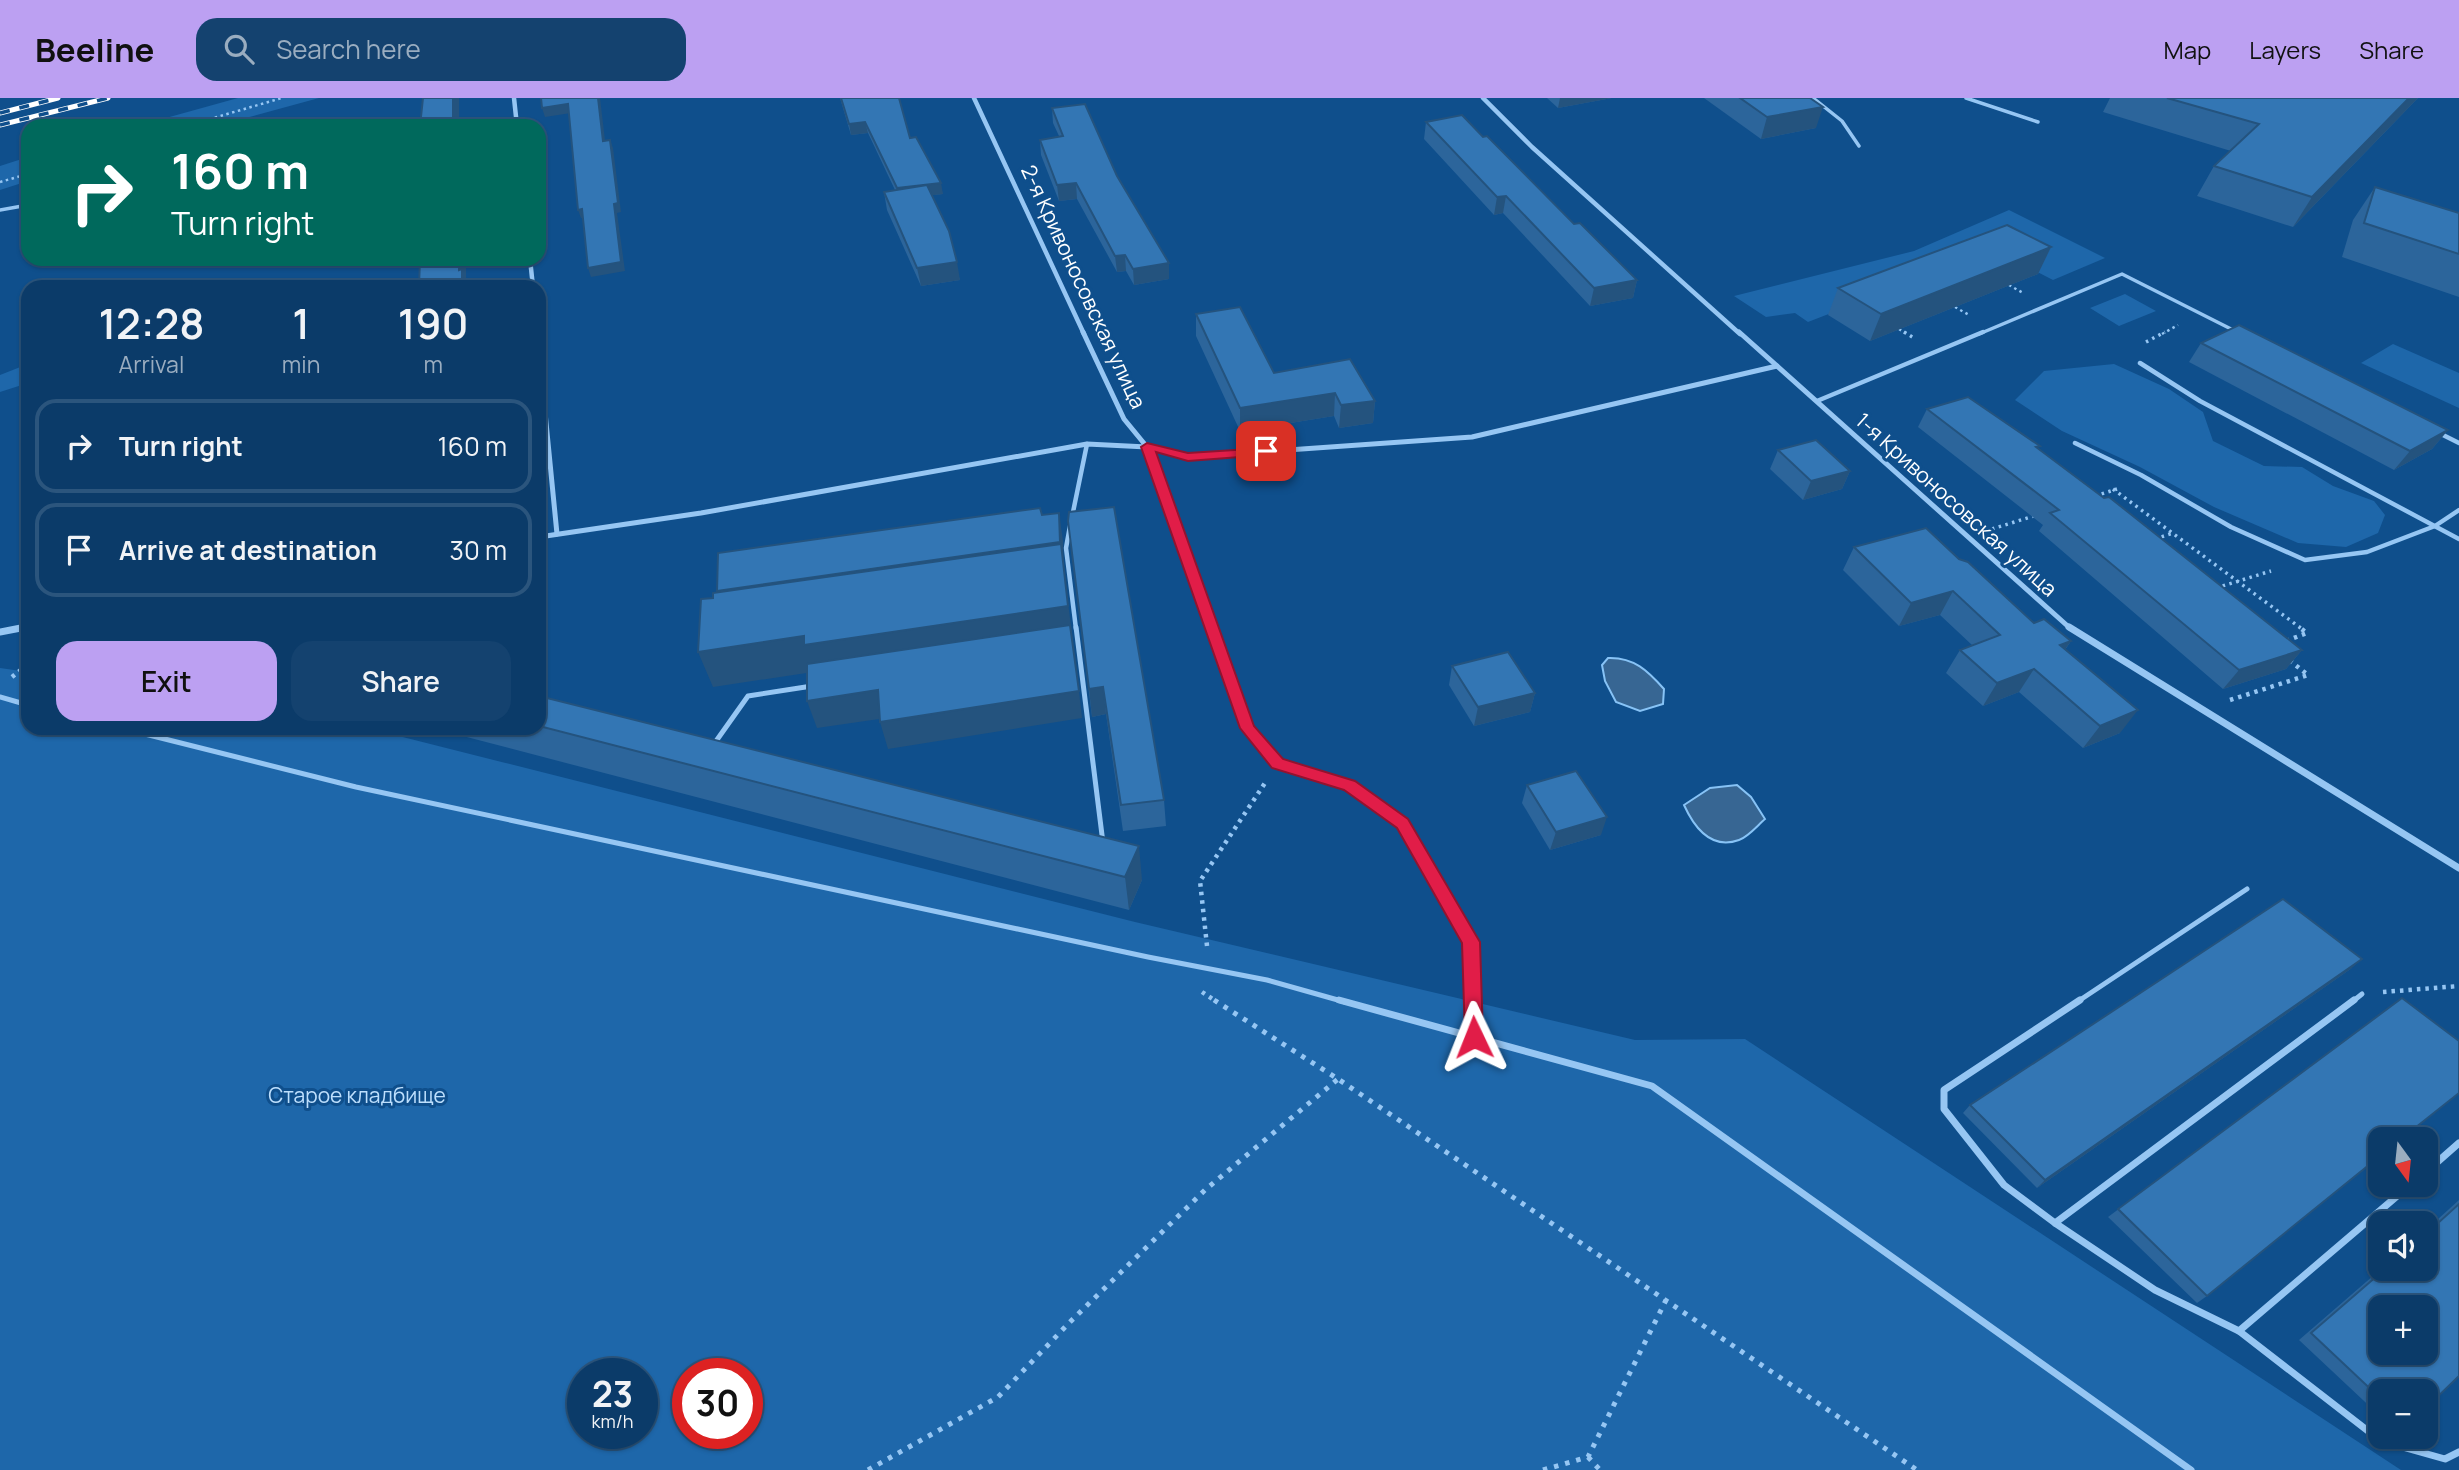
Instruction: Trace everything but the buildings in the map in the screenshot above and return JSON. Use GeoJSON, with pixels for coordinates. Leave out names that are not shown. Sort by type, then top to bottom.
{"type":"FeatureCollection","features":[{"type":"Feature","properties":{"kind":"street"},"geometry":{"type":"LineString","coordinates":[[514,98],[516,119]]}},
{"type":"Feature","properties":{"kind":"street","name":"2-я Кривоносовская улица"},"geometry":{"type":"LineString","coordinates":[[974,98],[1124,419],[1147,447],[1247,728],[1277,764]]}},
{"type":"Feature","properties":{"kind":"street","name":"1-я Кривоносовская улица"},"geometry":{"type":"LineString","coordinates":[[1483,98],[1532,147],[2073,631],[2459,868]]}},
{"type":"Feature","properties":{"kind":"street"},"geometry":{"type":"LineString","coordinates":[[546,536],[701,513],[1087,444],[1147,447],[1188,457],[1472,437],[1777,366]]}},
{"type":"Feature","properties":{"kind":"street"},"geometry":{"type":"LineString","coordinates":[[546,422],[557,534]]}},
{"type":"Feature","properties":{"kind":"street"},"geometry":{"type":"LineString","coordinates":[[0,632],[21,628]]}},
{"type":"Feature","properties":{"kind":"street"},"geometry":{"type":"LineString","coordinates":[[1277,764],[1350,786],[1403,823],[1471,942],[1474,1037]]}},
{"type":"Feature","properties":{"kind":"lane"},"geometry":{"type":"LineString","coordinates":[[1813,98],[1842,121],[1859,146]]}},
{"type":"Feature","properties":{"kind":"lane"},"geometry":{"type":"LineString","coordinates":[[1966,98],[2038,122]]}},
{"type":"Feature","properties":{"kind":"lane"},"geometry":{"type":"LineString","coordinates":[[0,210],[21,206]]}},
{"type":"Feature","properties":{"kind":"lane"},"geometry":{"type":"LineString","coordinates":[[1817,401],[2122,274],[2237,332]]}},
{"type":"Feature","properties":{"kind":"lane"},"geometry":{"type":"LineString","coordinates":[[2140,363],[2200,401],[2459,539]]}},
{"type":"Feature","properties":{"kind":"lane"},"geometry":{"type":"LineString","coordinates":[[2434,431],[2459,443]]}},
{"type":"Feature","properties":{"kind":"lane"},"geometry":{"type":"LineString","coordinates":[[2076,443],[2141,475],[2231,527],[2305,560],[2367,552],[2435,526],[2459,510]]}},
{"type":"Feature","properties":{"kind":"lane"},"geometry":{"type":"LineString","coordinates":[[1087,444],[1066,548],[1103,845],[1089,842]]}},
{"type":"Feature","properties":{"kind":"lane"},"geometry":{"type":"LineString","coordinates":[[1055,576],[1069,574]]}},
{"type":"Feature","properties":{"kind":"lane"},"geometry":{"type":"LineString","coordinates":[[1064,648],[1078,646]]}},
{"type":"Feature","properties":{"kind":"lane"},"geometry":{"type":"LineString","coordinates":[[726,750],[712,746],[748,696],[817,685]]}},
{"type":"Feature","properties":{"kind":"lane"},"geometry":{"type":"LineString","coordinates":[[0,697],[21,703]]}},
{"type":"Feature","properties":{"kind":"lane"},"geometry":{"type":"LineString","coordinates":[[149,735],[356,787],[1267,980],[1652,1086],[2191,1470]]}},
{"type":"Feature","properties":{"kind":"lane"},"geometry":{"type":"LineString","coordinates":[[2247,889],[1944,1090],[1944,1109],[2004,1185],[2155,1290],[2239,1331],[2381,1441],[2445,1459],[2459,1452]]}},
{"type":"Feature","properties":{"kind":"lane"},"geometry":{"type":"LineString","coordinates":[[2055,1223],[2362,994]]}},
{"type":"Feature","properties":{"kind":"lane"},"geometry":{"type":"LineString","coordinates":[[2438,1161],[2459,1143]]}},
{"type":"Feature","properties":{"kind":"lane"},"geometry":{"type":"LineString","coordinates":[[2239,1331],[2396,1197]]}},
{"type":"Feature","properties":{"kind":"path"},"geometry":{"type":"LineString","coordinates":[[210,119],[282,98]]}},
{"type":"Feature","properties":{"kind":"path"},"geometry":{"type":"LineString","coordinates":[[0,182],[21,176]]}},
{"type":"Feature","properties":{"kind":"path"},"geometry":{"type":"LineString","coordinates":[[2140,363],[2138,346],[2200,314]]}},
{"type":"Feature","properties":{"kind":"path"},"geometry":{"type":"LineString","coordinates":[[2104,482],[2307,633],[2284,642]]}},
{"type":"Feature","properties":{"kind":"path"},"geometry":{"type":"LineString","coordinates":[[2089,498],[2115,490]]}},
{"type":"Feature","properties":{"kind":"path"},"geometry":{"type":"LineString","coordinates":[[1988,531],[2038,514]]}},
{"type":"Feature","properties":{"kind":"path"},"geometry":{"type":"LineString","coordinates":[[2147,541],[2173,533]]}},
{"type":"Feature","properties":{"kind":"path"},"geometry":{"type":"LineString","coordinates":[[2206,592],[2237,581]]}},
{"type":"Feature","properties":{"kind":"path"},"geometry":{"type":"LineString","coordinates":[[2226,701],[2308,675],[2281,653]]}},
{"type":"Feature","properties":{"kind":"path"},"geometry":{"type":"LineString","coordinates":[[1203,968],[1208,939],[1200,881],[1277,764]]}},
{"type":"Feature","properties":{"kind":"path"},"geometry":{"type":"LineString","coordinates":[[1193,986],[1338,1079],[1917,1470]]}},
{"type":"Feature","properties":{"kind":"path"},"geometry":{"type":"LineString","coordinates":[[2362,994],[2459,986]]}},
{"type":"Feature","properties":{"kind":"path"},"geometry":{"type":"LineString","coordinates":[[868,1470],[998,1397],[1070,1322],[1205,1190],[1338,1079]]}},
{"type":"Feature","properties":{"kind":"path"},"geometry":{"type":"LineString","coordinates":[[1543,1470],[1588,1457],[1666,1300]]}},
{"type":"Feature","properties":{"kind":"path"},"geometry":{"type":"LineString","coordinates":[[1588,1457],[1600,1470]]}},
{"type":"Feature","properties":{"kind":"green space"},"geometry":{"type":"Polygon","coordinates":[[[238,98],[319,98],[242,119],[162,119],[238,98]]]}},
{"type":"Feature","properties":{"kind":"green space"},"geometry":{"type":"Polygon","coordinates":[[[21,159],[21,183],[0,190],[0,166],[21,159]]]}},
{"type":"Feature","properties":{"kind":"green space"},"geometry":{"type":"Polygon","coordinates":[[[2009,210],[2105,258],[2053,280],[1994,250],[1808,322],[1795,313],[1766,317],[1734,296],[1914,251],[2009,210]]]}},
{"type":"Feature","properties":{"kind":"green space"},"geometry":{"type":"Polygon","coordinates":[[[2125,294],[2156,311],[2119,326],[2090,308],[2125,294]]]}},
{"type":"Feature","properties":{"kind":"green space"},"geometry":{"type":"Polygon","coordinates":[[[2393,344],[2459,373],[2459,408],[2361,363],[2393,344]]]}},
{"type":"Feature","properties":{"kind":"green space"},"geometry":{"type":"Polygon","coordinates":[[[2114,364],[2169,389],[2203,412],[2213,441],[2264,466],[2302,467],[2333,486],[2374,501],[2385,515],[2378,533],[2346,547],[2298,543],[2214,507],[2140,467],[2062,431],[2015,400],[2044,371],[2114,364]]]}},
{"type":"Feature","properties":{"kind":"green space"},"geometry":{"type":"Polygon","coordinates":[[[21,367],[21,385],[0,392],[0,375],[21,367]]]}},
{"type":"Feature","properties":{"kind":"green space","name":"Старое кладбище"},"geometry":{"type":"Polygon","coordinates":[[[0,668],[21,671],[21,735],[395,735],[1135,922],[1635,1040],[1745,1039],[2401,1470],[0,1470],[0,668]]]}},
{"type":"Feature","properties":{"kind":"shaded area"},"geometry":{"type":"Polygon","coordinates":[[[1608,658],[1625,660],[1646,671],[1664,689],[1663,704],[1640,711],[1616,702],[1605,681],[1602,665],[1608,658]]]}},
{"type":"Feature","properties":{"kind":"shaded area"},"geometry":{"type":"Polygon","coordinates":[[[1737,785],[1751,797],[1765,819],[1739,840],[1720,842],[1712,839],[1698,828],[1684,805],[1710,788],[1737,785]]]}},
{"type":"Feature","properties":{"kind":"railway"},"geometry":{"type":"LineString","coordinates":[[0,113],[58,98]]}},
{"type":"Feature","properties":{"kind":"railway"},"geometry":{"type":"LineString","coordinates":[[24,119],[108,98]]}},
{"type":"Feature","properties":{"kind":"railway"},"geometry":{"type":"LineString","coordinates":[[0,125],[21,120]]}},
{"type":"Feature","properties":{"kind":"route"},"geometry":{"type":"LineString","coordinates":[[1266,451],[1188,457],[1147,447],[1247,728],[1277,764],[1350,786],[1403,823],[1471,942],[1474,1037]]}}]}
